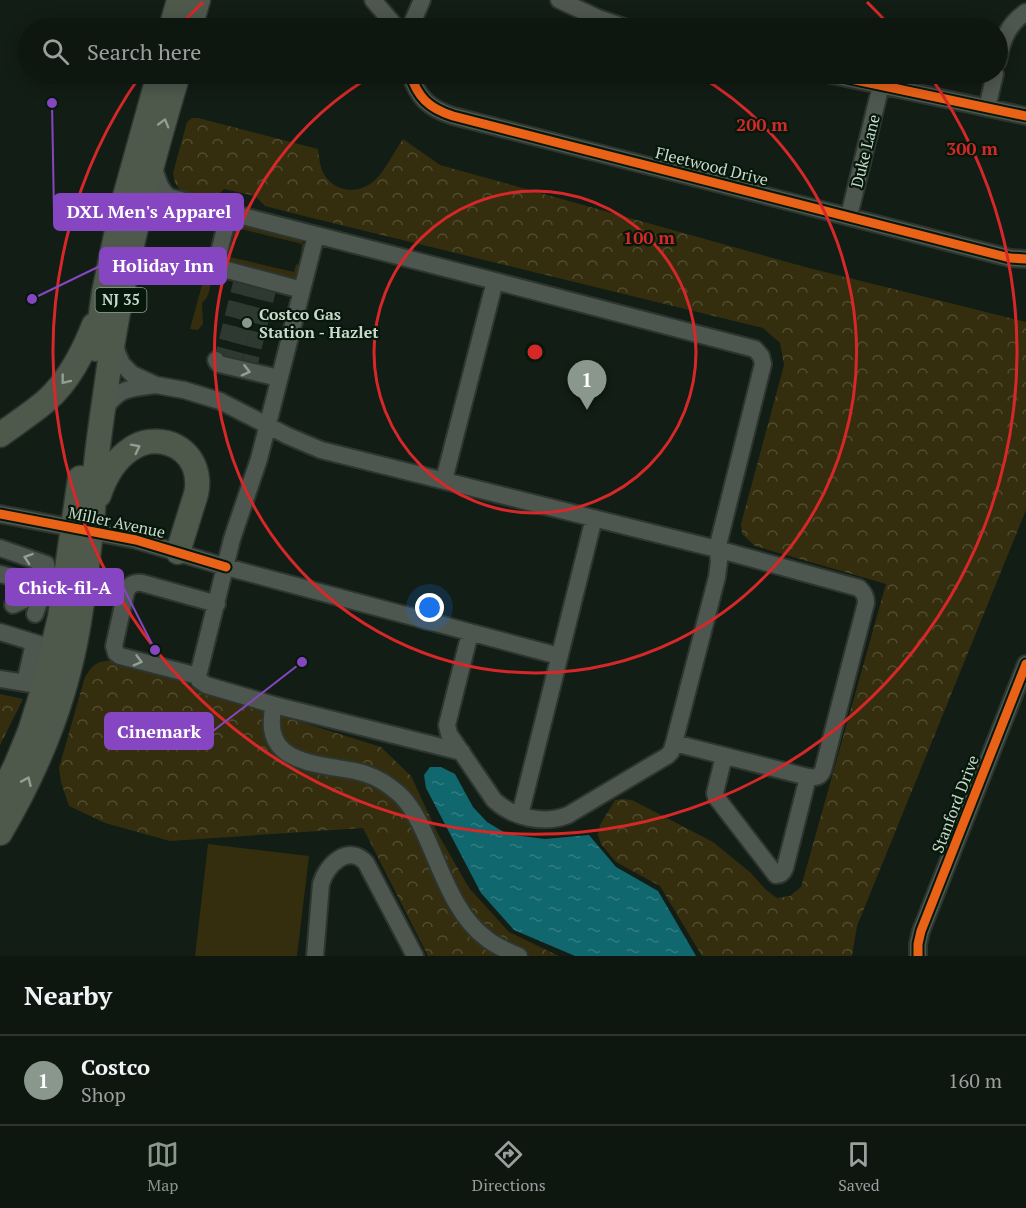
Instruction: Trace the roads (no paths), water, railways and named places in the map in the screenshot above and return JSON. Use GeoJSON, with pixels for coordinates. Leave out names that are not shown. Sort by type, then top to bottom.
{"type":"FeatureCollection","features":[{"type":"Feature","properties":{"kind":"highway"},"geometry":{"type":"LineString","coordinates":[[174,18],[179,0]]}},
{"type":"Feature","properties":{"kind":"highway"},"geometry":{"type":"LineString","coordinates":[[193,18],[198,0]]}},
{"type":"Feature","properties":{"kind":"highway","name":"NJ 35"},"geometry":{"type":"LineString","coordinates":[[0,797],[30,731],[34,685],[43,646],[60,617],[86,523],[78,497],[101,309],[122,207],[156,84]]}},
{"type":"Feature","properties":{"kind":"highway","name":"NJ 35"},"geometry":{"type":"LineString","coordinates":[[0,833],[19,801],[63,692],[79,622],[86,523],[113,338],[152,162],[175,84]]}},
{"type":"Feature","properties":{"kind":"highway"},"geometry":{"type":"LineString","coordinates":[[0,435],[42,404],[62,384],[80,357],[101,309]]}},
{"type":"Feature","properties":{"kind":"highway"},"geometry":{"type":"LineString","coordinates":[[86,523],[108,473],[120,458],[140,444],[152,441],[172,444],[180,449],[194,466],[198,485],[178,552]]}},
{"type":"Feature","properties":{"kind":"street"},"geometry":{"type":"LineString","coordinates":[[373,0],[388,18]]}},
{"type":"Feature","properties":{"kind":"street"},"geometry":{"type":"LineString","coordinates":[[414,18],[422,0]]}},
{"type":"Feature","properties":{"kind":"street"},"geometry":{"type":"LineString","coordinates":[[559,0],[598,18]]}},
{"type":"Feature","properties":{"kind":"street"},"geometry":{"type":"LineString","coordinates":[[1008,30],[1026,12]]}},
{"type":"Feature","properties":{"kind":"street","name":"Fleetwood Drive"},"geometry":{"type":"LineString","coordinates":[[414,84],[426,103],[444,113],[1010,258],[1026,259]]}},
{"type":"Feature","properties":{"kind":"street"},"geometry":{"type":"LineString","coordinates":[[876,84],[1026,116]]}},
{"type":"Feature","properties":{"kind":"street"},"geometry":{"type":"LineString","coordinates":[[987,108],[993,84]]}},
{"type":"Feature","properties":{"kind":"street","name":"Duke Lane"},"geometry":{"type":"LineString","coordinates":[[849,216],[881,85]]}},
{"type":"Feature","properties":{"kind":"street"},"geometry":{"type":"LineString","coordinates":[[152,162],[159,184],[169,197],[755,349],[761,356],[763,364],[717,549],[719,561],[717,578],[674,742],[667,756],[568,815],[546,820],[506,809],[494,800],[449,734],[447,725],[470,633]]}},
{"type":"Feature","properties":{"kind":"street"},"geometry":{"type":"LineString","coordinates":[[229,213],[217,260],[219,266],[224,270],[302,290]]}},
{"type":"Feature","properties":{"kind":"street"},"geometry":{"type":"LineString","coordinates":[[316,235],[257,465],[237,524],[198,676],[199,680],[206,685],[274,705],[462,752]]}},
{"type":"Feature","properties":{"kind":"street"},"geometry":{"type":"LineString","coordinates":[[444,480],[495,281]]}},
{"type":"Feature","properties":{"kind":"street"},"geometry":{"type":"LineString","coordinates":[[113,338],[122,364],[132,374],[156,385],[184,390],[220,401],[304,444],[321,450],[717,549],[859,588],[863,592],[866,603],[820,775],[815,778],[808,777],[674,742]]}},
{"type":"Feature","properties":{"kind":"street"},"geometry":{"type":"LineString","coordinates":[[216,360],[219,364],[279,378]]}},
{"type":"Feature","properties":{"kind":"street"},"geometry":{"type":"LineString","coordinates":[[103,411],[120,392],[130,388],[156,385]]}},
{"type":"Feature","properties":{"kind":"street","name":"Miller Avenue"},"geometry":{"type":"LineString","coordinates":[[0,514],[86,523],[226,567],[559,656]]}},
{"type":"Feature","properties":{"kind":"street"},"geometry":{"type":"LineString","coordinates":[[520,814],[594,518]]}},
{"type":"Feature","properties":{"kind":"street"},"geometry":{"type":"LineString","coordinates":[[0,548],[46,564],[48,576],[35,614]]}},
{"type":"Feature","properties":{"kind":"street"},"geometry":{"type":"LineString","coordinates":[[0,574],[28,581],[31,591],[26,599],[6,603]]}},
{"type":"Feature","properties":{"kind":"street"},"geometry":{"type":"LineString","coordinates":[[198,676],[116,654],[114,646],[126,592],[135,583],[142,583],[217,604]]}},
{"type":"Feature","properties":{"kind":"street"},"geometry":{"type":"LineString","coordinates":[[6,603],[35,614],[60,617]]}},
{"type":"Feature","properties":{"kind":"street"},"geometry":{"type":"LineString","coordinates":[[0,632],[43,646]]}},
{"type":"Feature","properties":{"kind":"street","name":"Stanford Drive"},"geometry":{"type":"LineString","coordinates":[[918,956],[921,931],[1026,664]]}},
{"type":"Feature","properties":{"kind":"street"},"geometry":{"type":"LineString","coordinates":[[0,679],[34,685]]}},
{"type":"Feature","properties":{"kind":"street"},"geometry":{"type":"LineString","coordinates":[[274,705],[271,725],[273,735],[284,752],[309,763],[368,774],[399,794],[412,810],[457,904],[469,921],[485,938],[499,948],[519,956]]}},
{"type":"Feature","properties":{"kind":"street"},"geometry":{"type":"LineString","coordinates":[[724,756],[716,797],[776,874],[780,875],[785,868],[808,777]]}},
{"type":"Feature","properties":{"kind":"street"},"geometry":{"type":"LineString","coordinates":[[315,956],[323,877],[335,861],[349,856],[359,857],[366,863],[415,956]]}},
{"type":"Feature","properties":{"kind":"water"},"geometry":{"type":"Polygon","coordinates":[[[430,767],[441,767],[455,774],[473,807],[487,822],[507,834],[545,839],[589,835],[616,867],[658,891],[696,956],[575,956],[514,930],[481,893],[426,788],[424,775],[430,767]]]}},
{"type":"Feature","properties":{"kind":"tunnel"},"geometry":{"type":"LineString","coordinates":[[221,364],[243,275]]}},
{"type":"Feature","properties":{"kind":"tunnel"},"geometry":{"type":"LineString","coordinates":[[232,367],[254,282]]}},
{"type":"Feature","properties":{"kind":"tunnel"},"geometry":{"type":"LineString","coordinates":[[248,371],[270,282]]}},
{"type":"Feature","properties":{"kind":"place","name":"DXL Men's Apparel"},"geometry":{"type":"Point","coordinates":[52,103]}},
{"type":"Feature","properties":{"kind":"place","name":"Holiday Inn"},"geometry":{"type":"Point","coordinates":[32,299]}},
{"type":"Feature","properties":{"kind":"place","name":"Costco Gas Station - Hazlet"},"geometry":{"type":"Point","coordinates":[247,323]}},
{"type":"Feature","properties":{"kind":"place","name":"Costco"},"geometry":{"type":"Point","coordinates":[587,410]}},
{"type":"Feature","properties":{"kind":"place","name":"Chick-fil-A"},"geometry":{"type":"Point","coordinates":[155,650]}},
{"type":"Feature","properties":{"kind":"place","name":"Cinemark"},"geometry":{"type":"Point","coordinates":[302,662]}}]}
